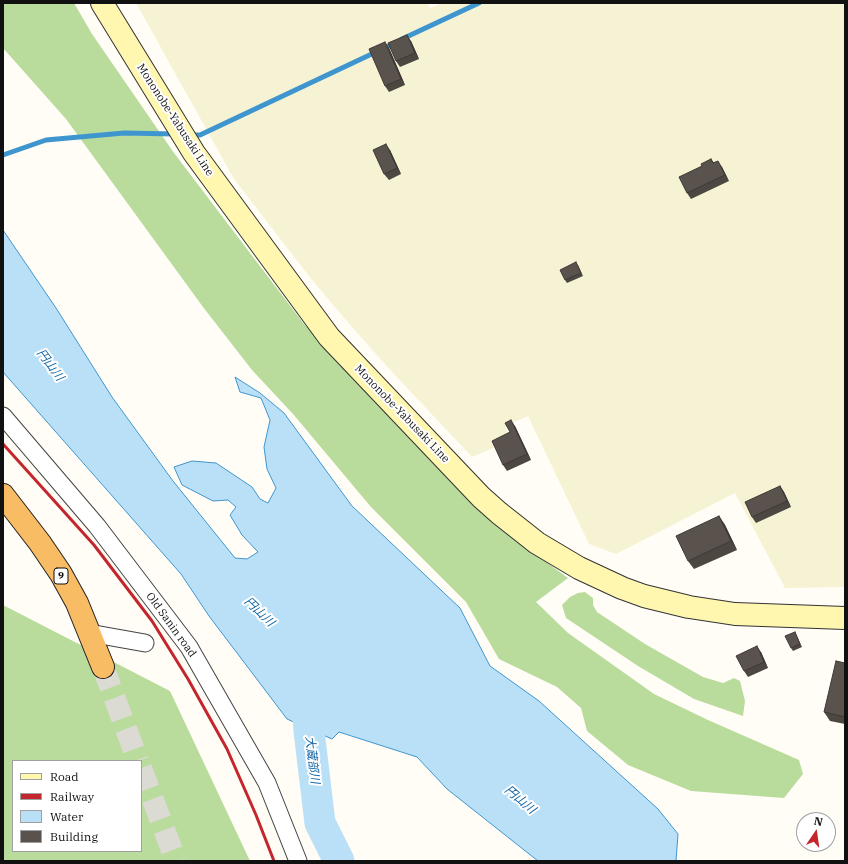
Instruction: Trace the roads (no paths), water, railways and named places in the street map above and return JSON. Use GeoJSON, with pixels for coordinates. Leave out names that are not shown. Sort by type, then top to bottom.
{"type":"FeatureCollection","features":[{"type":"Feature","properties":{"kind":"highway","name":"9"},"geometry":{"type":"LineString","coordinates":[[3,494],[61,574],[77,603],[103,667]]}},
{"type":"Feature","properties":{"kind":"main road","name":"Mononobe-Yabusaki Line"},"geometry":{"type":"LineString","coordinates":[[102,3],[194,153],[328,337],[481,497],[503,517],[537,543],[578,568],[622,588],[666,602],[736,614],[845,618]]}},
{"type":"Feature","properties":{"kind":"street","name":"Old Sanin road"},"geometry":{"type":"LineString","coordinates":[[3,416],[97,526],[189,647],[267,783],[298,861]]}},
{"type":"Feature","properties":{"kind":"street"},"geometry":{"type":"LineString","coordinates":[[89,633],[145,643]]}},
{"type":"Feature","properties":{"kind":"water","name":"円山川"},"geometry":{"type":"Polygon","coordinates":[[[3,230],[56,308],[112,397],[173,481],[235,558],[247,559],[258,552],[242,535],[230,515],[236,507],[228,500],[213,501],[182,485],[174,467],[192,461],[216,463],[252,487],[260,499],[268,503],[276,488],[267,469],[264,447],[270,420],[261,398],[240,392],[235,377],[260,393],[284,413],[352,506],[460,608],[490,666],[539,701],[658,809],[678,834],[676,861],[538,861],[447,789],[417,757],[339,732],[332,739],[287,719],[209,616],[181,574],[3,372],[3,230]]]}},
{"type":"Feature","properties":{"kind":"waterway"},"geometry":{"type":"LineString","coordinates":[[402,39],[479,3]]}},
{"type":"Feature","properties":{"kind":"waterway"},"geometry":{"type":"LineString","coordinates":[[189,135],[200,135],[395,43]]}},
{"type":"Feature","properties":{"kind":"waterway"},"geometry":{"type":"LineString","coordinates":[[3,155],[46,140],[124,133],[175,134]]}},
{"type":"Feature","properties":{"kind":"waterway","name":"大蔵部川"},"geometry":{"type":"LineString","coordinates":[[306,687],[309,731],[320,823],[339,861]]}},
{"type":"Feature","properties":{"kind":"tunnel"},"geometry":{"type":"LineString","coordinates":[[103,667],[138,760]]}},
{"type":"Feature","properties":{"kind":"tunnel"},"geometry":{"type":"LineString","coordinates":[[142,771],[176,861]]}},
{"type":"Feature","properties":{"kind":"railway"},"geometry":{"type":"LineString","coordinates":[[3,444],[94,545],[152,621],[188,679],[227,749],[256,815],[274,861]]}}]}
